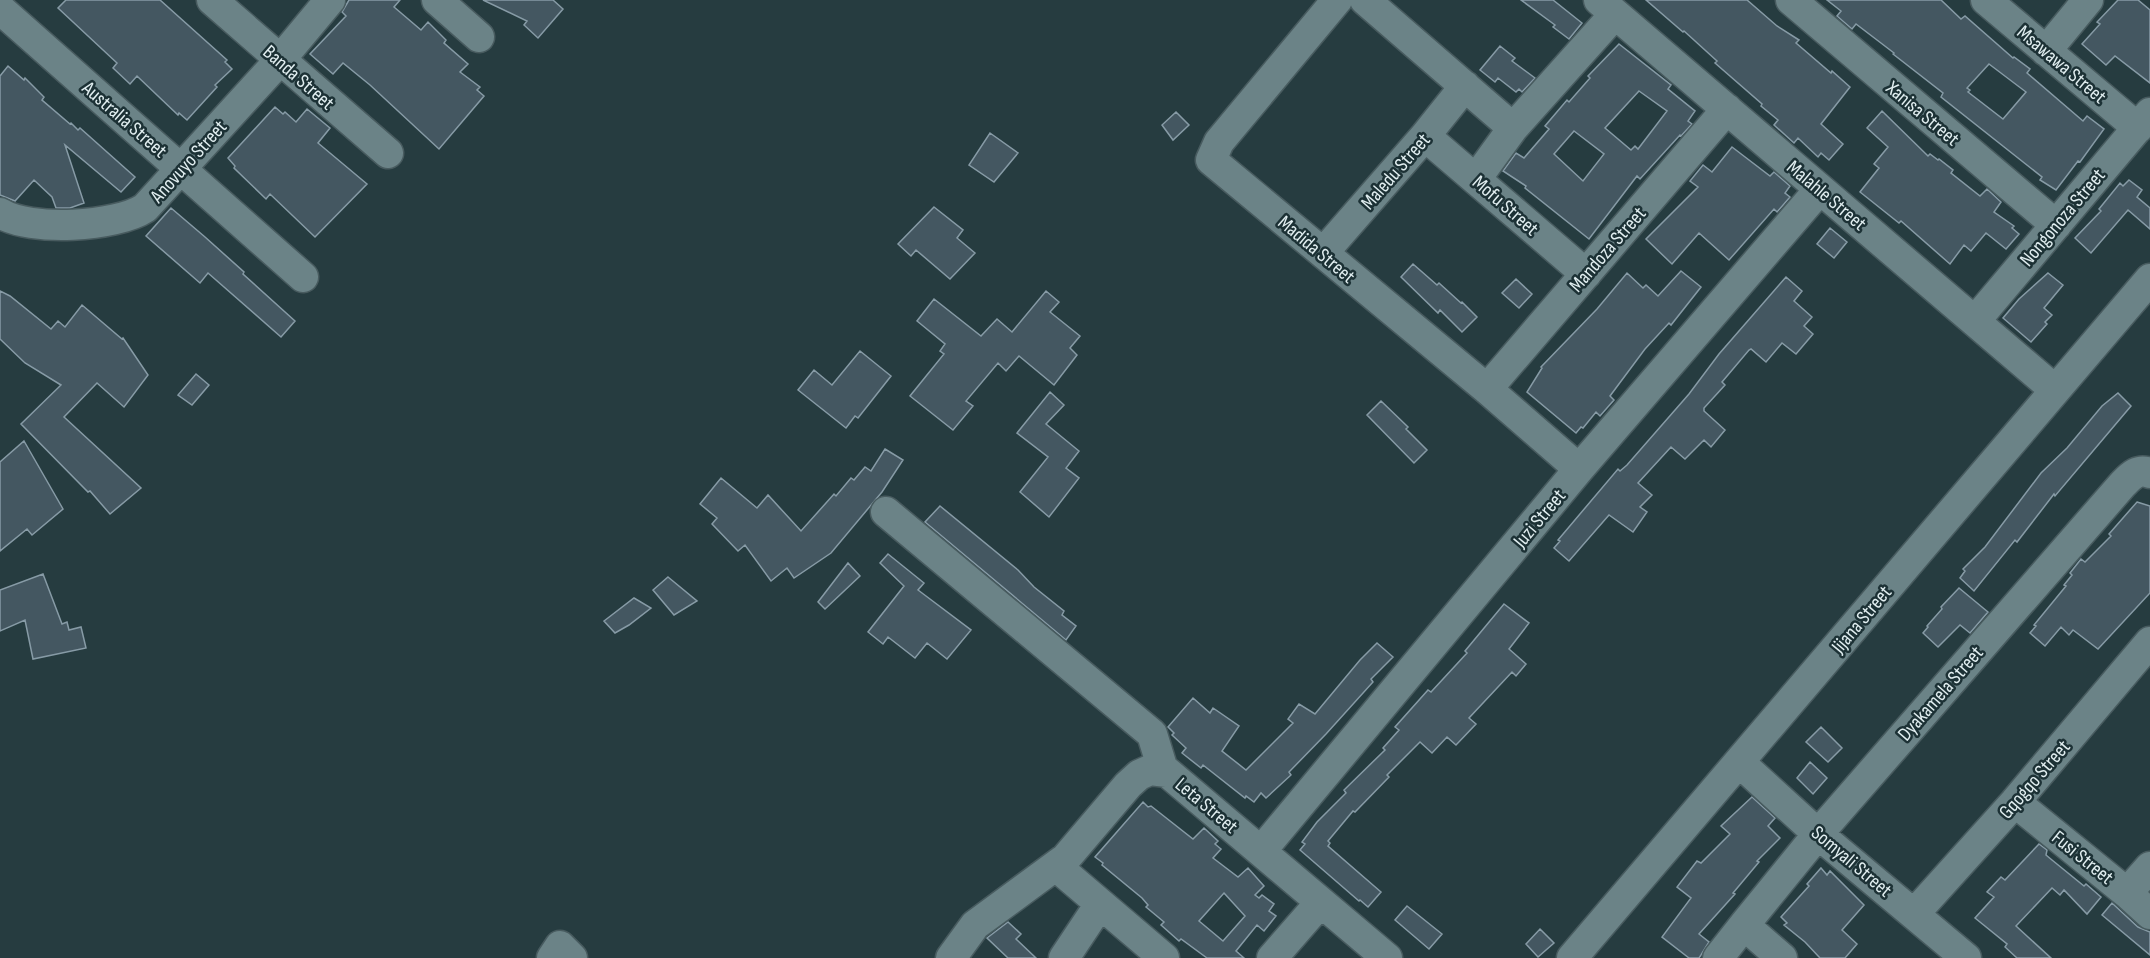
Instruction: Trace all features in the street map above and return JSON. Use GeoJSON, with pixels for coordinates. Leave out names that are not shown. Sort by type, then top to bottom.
{"type":"FeatureCollection","features":[{"type":"Feature","properties":{"kind":"street","name":"Banda Street"},"geometry":{"type":"LineString","coordinates":[[212,0],[388,153]]}},
{"type":"Feature","properties":{"kind":"street","name":"Anovuyo Street"},"geometry":{"type":"LineString","coordinates":[[0,213],[22,223],[85,223],[130,217],[146,208],[280,60],[330,0]]}},
{"type":"Feature","properties":{"kind":"street"},"geometry":{"type":"LineString","coordinates":[[437,0],[479,37]]}},
{"type":"Feature","properties":{"kind":"street","name":"Madida Street"},"geometry":{"type":"LineString","coordinates":[[1337,0],[1219,142],[1211,160],[1487,389],[1579,469]]}},
{"type":"Feature","properties":{"kind":"street"},"geometry":{"type":"LineString","coordinates":[[1365,0],[1514,128]]}},
{"type":"Feature","properties":{"kind":"street","name":"Xanisa Street"},"geometry":{"type":"LineString","coordinates":[[1791,0],[2056,225]]}},
{"type":"Feature","properties":{"kind":"street","name":"Msawawa Street"},"geometry":{"type":"LineString","coordinates":[[1986,0],[2046,51],[2144,120]]}},
{"type":"Feature","properties":{"kind":"street"},"geometry":{"type":"LineString","coordinates":[[2046,51],[2088,0]]}},
{"type":"Feature","properties":{"kind":"street"},"geometry":{"type":"LineString","coordinates":[[1476,178],[1607,7]]}},
{"type":"Feature","properties":{"kind":"street","name":"Malahle Street"},"geometry":{"type":"LineString","coordinates":[[1607,7],[2055,390]]}},
{"type":"Feature","properties":{"kind":"street","name":"Australia Street"},"geometry":{"type":"LineString","coordinates":[[0,9],[303,277]]}},
{"type":"Feature","properties":{"kind":"street","name":"Maledu Street"},"geometry":{"type":"LineString","coordinates":[[1323,253],[1425,136],[1465,86]]}},
{"type":"Feature","properties":{"kind":"street","name":"Mandoza Street"},"geometry":{"type":"LineString","coordinates":[[1487,389],[1727,109]]}},
{"type":"Feature","properties":{"kind":"street","name":"Nongonoza Street"},"geometry":{"type":"LineString","coordinates":[[1975,321],[2144,120]]}},
{"type":"Feature","properties":{"kind":"street","name":"Mofu Street"},"geometry":{"type":"LineString","coordinates":[[1425,136],[1587,273]]}},
{"type":"Feature","properties":{"kind":"street","name":"Juzi Street"},"geometry":{"type":"LineString","coordinates":[[1262,850],[1579,469],[1820,189]]}},
{"type":"Feature","properties":{"kind":"street","name":"Jijana Street"},"geometry":{"type":"LineString","coordinates":[[1572,958],[2150,279]]}},
{"type":"Feature","properties":{"kind":"street","name":"Dyakamela Street"},"geometry":{"type":"LineString","coordinates":[[1718,958],[1818,834],[2122,485],[2133,474],[2147,472]]}},
{"type":"Feature","properties":{"kind":"street"},"geometry":{"type":"LineString","coordinates":[[886,512],[1152,734],[1163,770]]}},
{"type":"Feature","properties":{"kind":"street","name":"Gqogqo Street"},"geometry":{"type":"LineString","coordinates":[[1914,914],[2015,802],[2150,642]]}},
{"type":"Feature","properties":{"kind":"street","name":"Somyali Street"},"geometry":{"type":"LineString","coordinates":[[1739,762],[1818,834],[1966,958]]}},
{"type":"Feature","properties":{"kind":"street","name":"Leta Street"},"geometry":{"type":"LineString","coordinates":[[951,958],[975,926],[1066,858],[1128,785],[1139,775],[1150,770],[1167,772],[1387,958]]}},
{"type":"Feature","properties":{"kind":"street","name":"Fusi Street"},"geometry":{"type":"LineString","coordinates":[[2015,802],[2150,914]]}},
{"type":"Feature","properties":{"kind":"street"},"geometry":{"type":"LineString","coordinates":[[1056,866],[1164,958]]}},
{"type":"Feature","properties":{"kind":"street"},"geometry":{"type":"LineString","coordinates":[[2127,893],[2150,867]]}},
{"type":"Feature","properties":{"kind":"street"},"geometry":{"type":"LineString","coordinates":[[1272,958],[1320,903]]}},
{"type":"Feature","properties":{"kind":"street"},"geometry":{"type":"LineString","coordinates":[[1064,958],[1100,904]]}},
{"type":"Feature","properties":{"kind":"street"},"geometry":{"type":"LineString","coordinates":[[1744,926],[1782,958]]}},
{"type":"Feature","properties":{"kind":"street"},"geometry":{"type":"LineString","coordinates":[[552,958],[560,946],[572,958]]}},
{"type":"Feature","properties":{"kind":"building"},"geometry":{"type":"Polygon","coordinates":[[[66,0],[160,0],[227,60],[225,62],[232,69],[215,85],[217,87],[187,120],[179,113],[178,115],[137,76],[130,84],[113,68],[117,63],[58,8],[66,0]]]}},
{"type":"Feature","properties":{"kind":"building"},"geometry":{"type":"Polygon","coordinates":[[[349,0],[400,0],[394,7],[421,30],[428,22],[446,40],[444,43],[468,64],[460,72],[480,87],[477,90],[484,96],[439,149],[343,63],[333,74],[310,54],[346,16],[342,12],[349,0]]]}},
{"type":"Feature","properties":{"kind":"building"},"geometry":{"type":"Polygon","coordinates":[[[483,0],[553,0],[563,9],[538,38],[524,25],[527,21],[483,0]]]}},
{"type":"Feature","properties":{"kind":"building"},"geometry":{"type":"Polygon","coordinates":[[[1521,0],[1553,0],[1582,23],[1569,39],[1553,27],[1555,25],[1521,0]]]}},
{"type":"Feature","properties":{"kind":"building"},"geometry":{"type":"Polygon","coordinates":[[[1646,0],[1747,0],[1777,26],[1799,40],[1796,43],[1850,87],[1821,124],[1843,144],[1829,160],[1821,153],[1818,157],[1798,138],[1794,143],[1774,125],[1778,120],[1761,106],[1762,104],[1715,63],[1717,61],[1684,31],[1646,0]]]}},
{"type":"Feature","properties":{"kind":"building"},"geometry":{"type":"Polygon","coordinates":[[[1827,0],[1941,0],[1961,19],[1965,16],[2013,58],[2030,69],[2027,73],[2083,121],[2087,116],[2104,129],[2056,190],[2040,180],[2042,177],[1941,97],[1943,93],[1894,53],[1856,24],[1852,29],[1837,16],[1841,11],[1827,0]],[[1989,64],[1967,88],[1970,90],[1968,92],[2003,119],[2026,92],[1989,64]]]}},
{"type":"Feature","properties":{"kind":"building"},"geometry":{"type":"Polygon","coordinates":[[[2118,0],[2138,0],[2150,10],[2150,83],[2115,56],[2106,65],[2082,44],[2100,24],[2097,22],[2118,0]]]}},
{"type":"Feature","properties":{"kind":"building"},"geometry":{"type":"Polygon","coordinates":[[[1619,44],[1671,85],[1668,89],[1695,111],[1688,121],[1692,124],[1640,179],[1637,176],[1589,239],[1525,188],[1526,186],[1503,171],[1516,153],[1524,158],[1549,129],[1545,126],[1590,78],[1588,76],[1619,44]],[[1639,91],[1605,128],[1631,150],[1635,146],[1638,149],[1667,111],[1639,91]],[[1574,131],[1554,154],[1583,181],[1604,154],[1574,131]]]}},
{"type":"Feature","properties":{"kind":"building"},"geometry":{"type":"Polygon","coordinates":[[[1500,46],[1515,58],[1512,61],[1535,78],[1522,92],[1519,89],[1516,92],[1498,78],[1495,82],[1480,70],[1500,46]]]}},
{"type":"Feature","properties":{"kind":"building"},"geometry":{"type":"Polygon","coordinates":[[[8,66],[24,80],[25,78],[44,97],[42,100],[78,130],[80,128],[135,177],[121,192],[65,145],[84,203],[70,208],[56,208],[52,197],[34,180],[15,201],[0,195],[0,76],[8,66]]]}},
{"type":"Feature","properties":{"kind":"building"},"geometry":{"type":"Polygon","coordinates":[[[275,107],[296,122],[307,109],[330,128],[318,143],[367,184],[315,237],[270,194],[266,199],[234,168],[235,166],[228,158],[275,107]]]}},
{"type":"Feature","properties":{"kind":"building"},"geometry":{"type":"Polygon","coordinates":[[[1882,111],[1928,156],[1930,154],[1939,159],[1953,170],[1951,173],[1980,196],[1987,189],[2001,202],[1994,212],[2014,226],[2012,228],[2019,234],[2006,249],[1986,233],[1971,251],[1964,245],[1950,264],[1901,221],[1899,223],[1860,192],[1879,168],[1874,164],[1888,147],[1867,128],[1882,111]]]}},
{"type":"Feature","properties":{"kind":"building"},"geometry":{"type":"Polygon","coordinates":[[[1176,112],[1189,125],[1173,140],[1162,125],[1176,112]]]}},
{"type":"Feature","properties":{"kind":"building"},"geometry":{"type":"Polygon","coordinates":[[[990,133],[1018,153],[994,182],[969,165],[990,133]]]}},
{"type":"Feature","properties":{"kind":"building"},"geometry":{"type":"Polygon","coordinates":[[[1732,147],[1770,176],[1774,172],[1790,186],[1785,193],[1790,197],[1777,212],[1774,209],[1729,260],[1699,233],[1672,264],[1646,239],[1698,187],[1690,181],[1703,165],[1712,172],[1732,147]]]}},
{"type":"Feature","properties":{"kind":"building"},"geometry":{"type":"Polygon","coordinates":[[[2129,180],[2142,190],[2137,197],[2150,208],[2150,229],[2128,210],[2091,253],[2075,238],[2101,211],[2099,209],[2120,183],[2123,186],[2129,180]]]}},
{"type":"Feature","properties":{"kind":"building"},"geometry":{"type":"Polygon","coordinates":[[[934,207],[963,230],[957,238],[975,253],[950,279],[916,250],[911,256],[898,244],[934,207]]]}},
{"type":"Feature","properties":{"kind":"building"},"geometry":{"type":"Polygon","coordinates":[[[171,208],[244,272],[243,274],[295,321],[281,337],[208,273],[200,283],[146,236],[171,208]]]}},
{"type":"Feature","properties":{"kind":"building"},"geometry":{"type":"Polygon","coordinates":[[[1830,228],[1847,242],[1834,258],[1817,244],[1830,228]]]}},
{"type":"Feature","properties":{"kind":"building"},"geometry":{"type":"Polygon","coordinates":[[[1413,264],[1437,285],[1439,283],[1462,302],[1477,317],[1462,332],[1440,310],[1438,313],[1401,277],[1413,264]]]}},
{"type":"Feature","properties":{"kind":"building"},"geometry":{"type":"Polygon","coordinates":[[[1681,271],[1701,287],[1671,325],[1669,323],[1645,349],[1610,396],[1614,400],[1600,416],[1596,412],[1576,433],[1527,392],[1541,367],[1597,309],[1627,273],[1643,288],[1646,285],[1658,296],[1681,271]]]}},
{"type":"Feature","properties":{"kind":"building"},"geometry":{"type":"Polygon","coordinates":[[[2048,273],[2063,285],[2044,308],[2052,315],[2031,342],[2003,318],[2019,299],[2048,273]]]}},
{"type":"Feature","properties":{"kind":"building"},"geometry":{"type":"Polygon","coordinates":[[[1786,277],[1802,291],[1794,301],[1812,317],[1804,326],[1813,334],[1796,354],[1782,343],[1766,362],[1751,349],[1749,350],[1722,382],[1725,385],[1704,408],[1704,411],[1725,430],[1711,447],[1704,440],[1685,459],[1671,447],[1638,483],[1652,495],[1640,507],[1647,512],[1633,532],[1609,515],[1569,561],[1554,548],[1560,541],[1558,540],[1618,469],[1620,471],[1627,465],[1689,394],[1719,354],[1786,277]]]}},
{"type":"Feature","properties":{"kind":"building"},"geometry":{"type":"Polygon","coordinates":[[[1516,279],[1532,294],[1519,308],[1502,293],[1516,279]]]}},
{"type":"Feature","properties":{"kind":"building"},"geometry":{"type":"Polygon","coordinates":[[[0,291],[10,296],[51,329],[58,321],[65,327],[82,305],[123,338],[148,375],[124,407],[97,383],[64,417],[141,488],[110,514],[90,491],[88,492],[21,424],[61,385],[25,363],[0,339],[0,291]]]}},
{"type":"Feature","properties":{"kind":"building"},"geometry":{"type":"Polygon","coordinates":[[[1046,291],[1059,302],[1050,312],[1080,336],[1070,348],[1077,355],[1054,385],[1019,356],[1006,371],[998,363],[966,401],[973,406],[953,430],[910,396],[944,354],[940,351],[945,344],[917,321],[934,299],[981,336],[997,319],[1012,332],[1046,291]]]}},
{"type":"Feature","properties":{"kind":"building"},"geometry":{"type":"Polygon","coordinates":[[[860,351],[891,376],[858,418],[855,416],[846,428],[798,390],[814,370],[832,385],[860,351]]]}},
{"type":"Feature","properties":{"kind":"building"},"geometry":{"type":"Polygon","coordinates":[[[196,374],[209,385],[192,405],[178,395],[196,374]]]}},
{"type":"Feature","properties":{"kind":"building"},"geometry":{"type":"Polygon","coordinates":[[[1050,392],[1064,405],[1046,424],[1079,451],[1066,468],[1079,478],[1049,517],[1020,492],[1048,457],[1017,433],[1050,392]]]}},
{"type":"Feature","properties":{"kind":"building"},"geometry":{"type":"Polygon","coordinates":[[[2118,393],[2131,406],[1974,591],[1960,578],[1965,571],[1963,569],[1985,547],[2041,473],[2067,448],[2102,406],[2118,393]]]}},
{"type":"Feature","properties":{"kind":"building"},"geometry":{"type":"Polygon","coordinates":[[[1381,401],[1408,427],[1406,429],[1427,450],[1414,463],[1367,415],[1381,401]]]}},
{"type":"Feature","properties":{"kind":"building"},"geometry":{"type":"Polygon","coordinates":[[[24,441],[63,509],[32,535],[27,529],[0,551],[0,462],[24,441]]]}},
{"type":"Feature","properties":{"kind":"building"},"geometry":{"type":"Polygon","coordinates":[[[885,449],[903,460],[882,492],[831,553],[794,578],[787,568],[771,581],[745,545],[738,551],[712,524],[717,518],[700,504],[721,478],[757,508],[768,495],[801,531],[851,478],[854,480],[865,467],[871,471],[885,449]]]}},
{"type":"Feature","properties":{"kind":"building"},"geometry":{"type":"Polygon","coordinates":[[[2137,502],[2150,506],[2150,593],[2098,649],[2073,630],[2069,635],[2061,627],[2045,646],[2030,633],[2036,626],[2034,625],[2066,586],[2064,585],[2072,575],[2070,573],[2081,559],[2085,562],[2111,536],[2109,534],[2137,502]]]}},
{"type":"Feature","properties":{"kind":"building"},"geometry":{"type":"Polygon","coordinates":[[[940,506],[1064,611],[1062,615],[1076,626],[1066,640],[925,522],[940,506]]]}},
{"type":"Feature","properties":{"kind":"building"},"geometry":{"type":"Polygon","coordinates":[[[888,554],[924,583],[918,590],[971,630],[947,659],[927,643],[915,658],[888,637],[883,644],[868,632],[904,586],[880,563],[888,554]]]}},
{"type":"Feature","properties":{"kind":"building"},"geometry":{"type":"Polygon","coordinates":[[[848,563],[860,576],[825,609],[818,602],[848,563]]]}},
{"type":"Feature","properties":{"kind":"building"},"geometry":{"type":"Polygon","coordinates":[[[43,574],[62,624],[67,622],[69,630],[81,627],[86,648],[33,659],[25,620],[0,631],[0,590],[43,574]]]}},
{"type":"Feature","properties":{"kind":"building"},"geometry":{"type":"Polygon","coordinates":[[[668,577],[697,601],[674,615],[653,590],[668,577]]]}},
{"type":"Feature","properties":{"kind":"building"},"geometry":{"type":"Polygon","coordinates":[[[1959,588],[1988,612],[1970,633],[1960,625],[1938,647],[1923,633],[1942,609],[1941,607],[1959,588]]]}},
{"type":"Feature","properties":{"kind":"building"},"geometry":{"type":"Polygon","coordinates":[[[634,598],[651,608],[615,633],[604,621],[634,598]]]}},
{"type":"Feature","properties":{"kind":"building"},"geometry":{"type":"Polygon","coordinates":[[[1504,604],[1529,623],[1509,649],[1526,664],[1516,676],[1512,672],[1469,718],[1476,724],[1456,745],[1447,737],[1432,753],[1420,742],[1387,775],[1389,777],[1355,812],[1353,811],[1328,841],[1330,843],[1328,846],[1381,892],[1368,907],[1300,850],[1305,844],[1302,842],[1317,822],[1346,793],[1344,790],[1385,750],[1383,748],[1399,730],[1395,727],[1428,690],[1431,692],[1467,653],[1465,651],[1504,604]]]}},
{"type":"Feature","properties":{"kind":"building"},"geometry":{"type":"Polygon","coordinates":[[[1377,643],[1393,657],[1371,679],[1373,682],[1326,734],[1289,772],[1291,775],[1266,798],[1261,793],[1254,802],[1246,796],[1245,798],[1203,765],[1201,768],[1182,753],[1186,748],[1172,735],[1174,733],[1168,727],[1193,698],[1210,713],[1213,708],[1239,726],[1222,751],[1246,770],[1293,723],[1288,719],[1299,704],[1315,714],[1377,643]]]}},
{"type":"Feature","properties":{"kind":"building"},"geometry":{"type":"Polygon","coordinates":[[[1821,727],[1842,748],[1828,762],[1806,742],[1821,727]]]}},
{"type":"Feature","properties":{"kind":"building"},"geometry":{"type":"Polygon","coordinates":[[[1810,762],[1827,778],[1813,794],[1797,778],[1810,762]]]}},
{"type":"Feature","properties":{"kind":"building"},"geometry":{"type":"Polygon","coordinates":[[[1752,797],[1775,818],[1768,826],[1780,838],[1757,861],[1759,862],[1733,893],[1735,894],[1699,934],[1709,942],[1699,958],[1689,958],[1662,937],[1691,898],[1677,887],[1697,861],[1701,863],[1730,834],[1721,826],[1752,797]]]}},
{"type":"Feature","properties":{"kind":"building"},"geometry":{"type":"Polygon","coordinates":[[[1143,802],[1193,839],[1204,828],[1218,841],[1215,844],[1221,849],[1213,858],[1238,877],[1248,868],[1264,886],[1255,895],[1259,898],[1262,895],[1274,904],[1269,911],[1276,916],[1264,931],[1257,925],[1236,951],[1244,958],[1207,958],[1181,939],[1179,941],[1161,925],[1164,922],[1146,907],[1148,905],[1142,898],[1095,857],[1143,802]],[[1224,893],[1199,921],[1223,941],[1245,916],[1224,893]]]}},
{"type":"Feature","properties":{"kind":"building"},"geometry":{"type":"Polygon","coordinates":[[[2039,844],[2047,850],[2046,855],[2101,897],[2087,914],[2064,890],[2060,895],[2052,888],[2016,926],[2051,958],[2017,958],[2005,947],[2007,944],[1975,918],[1994,897],[1987,892],[2001,877],[2005,880],[2039,844]]]}},
{"type":"Feature","properties":{"kind":"building"},"geometry":{"type":"Polygon","coordinates":[[[1821,868],[1827,875],[1830,871],[1864,905],[1842,930],[1857,944],[1845,958],[1820,958],[1784,925],[1787,923],[1781,917],[1809,886],[1807,884],[1821,868]]]}},
{"type":"Feature","properties":{"kind":"building"},"geometry":{"type":"Polygon","coordinates":[[[2112,903],[2138,927],[2150,932],[2150,955],[2102,915],[2112,903]]]}},
{"type":"Feature","properties":{"kind":"building"},"geometry":{"type":"Polygon","coordinates":[[[1407,906],[1442,934],[1429,949],[1395,920],[1407,906]]]}},
{"type":"Feature","properties":{"kind":"building"},"geometry":{"type":"Polygon","coordinates":[[[1008,922],[1021,934],[1016,939],[1036,958],[1008,958],[987,938],[1008,922]]]}},
{"type":"Feature","properties":{"kind":"building"},"geometry":{"type":"Polygon","coordinates":[[[1540,929],[1554,943],[1538,957],[1526,944],[1540,929]]]}}]}
